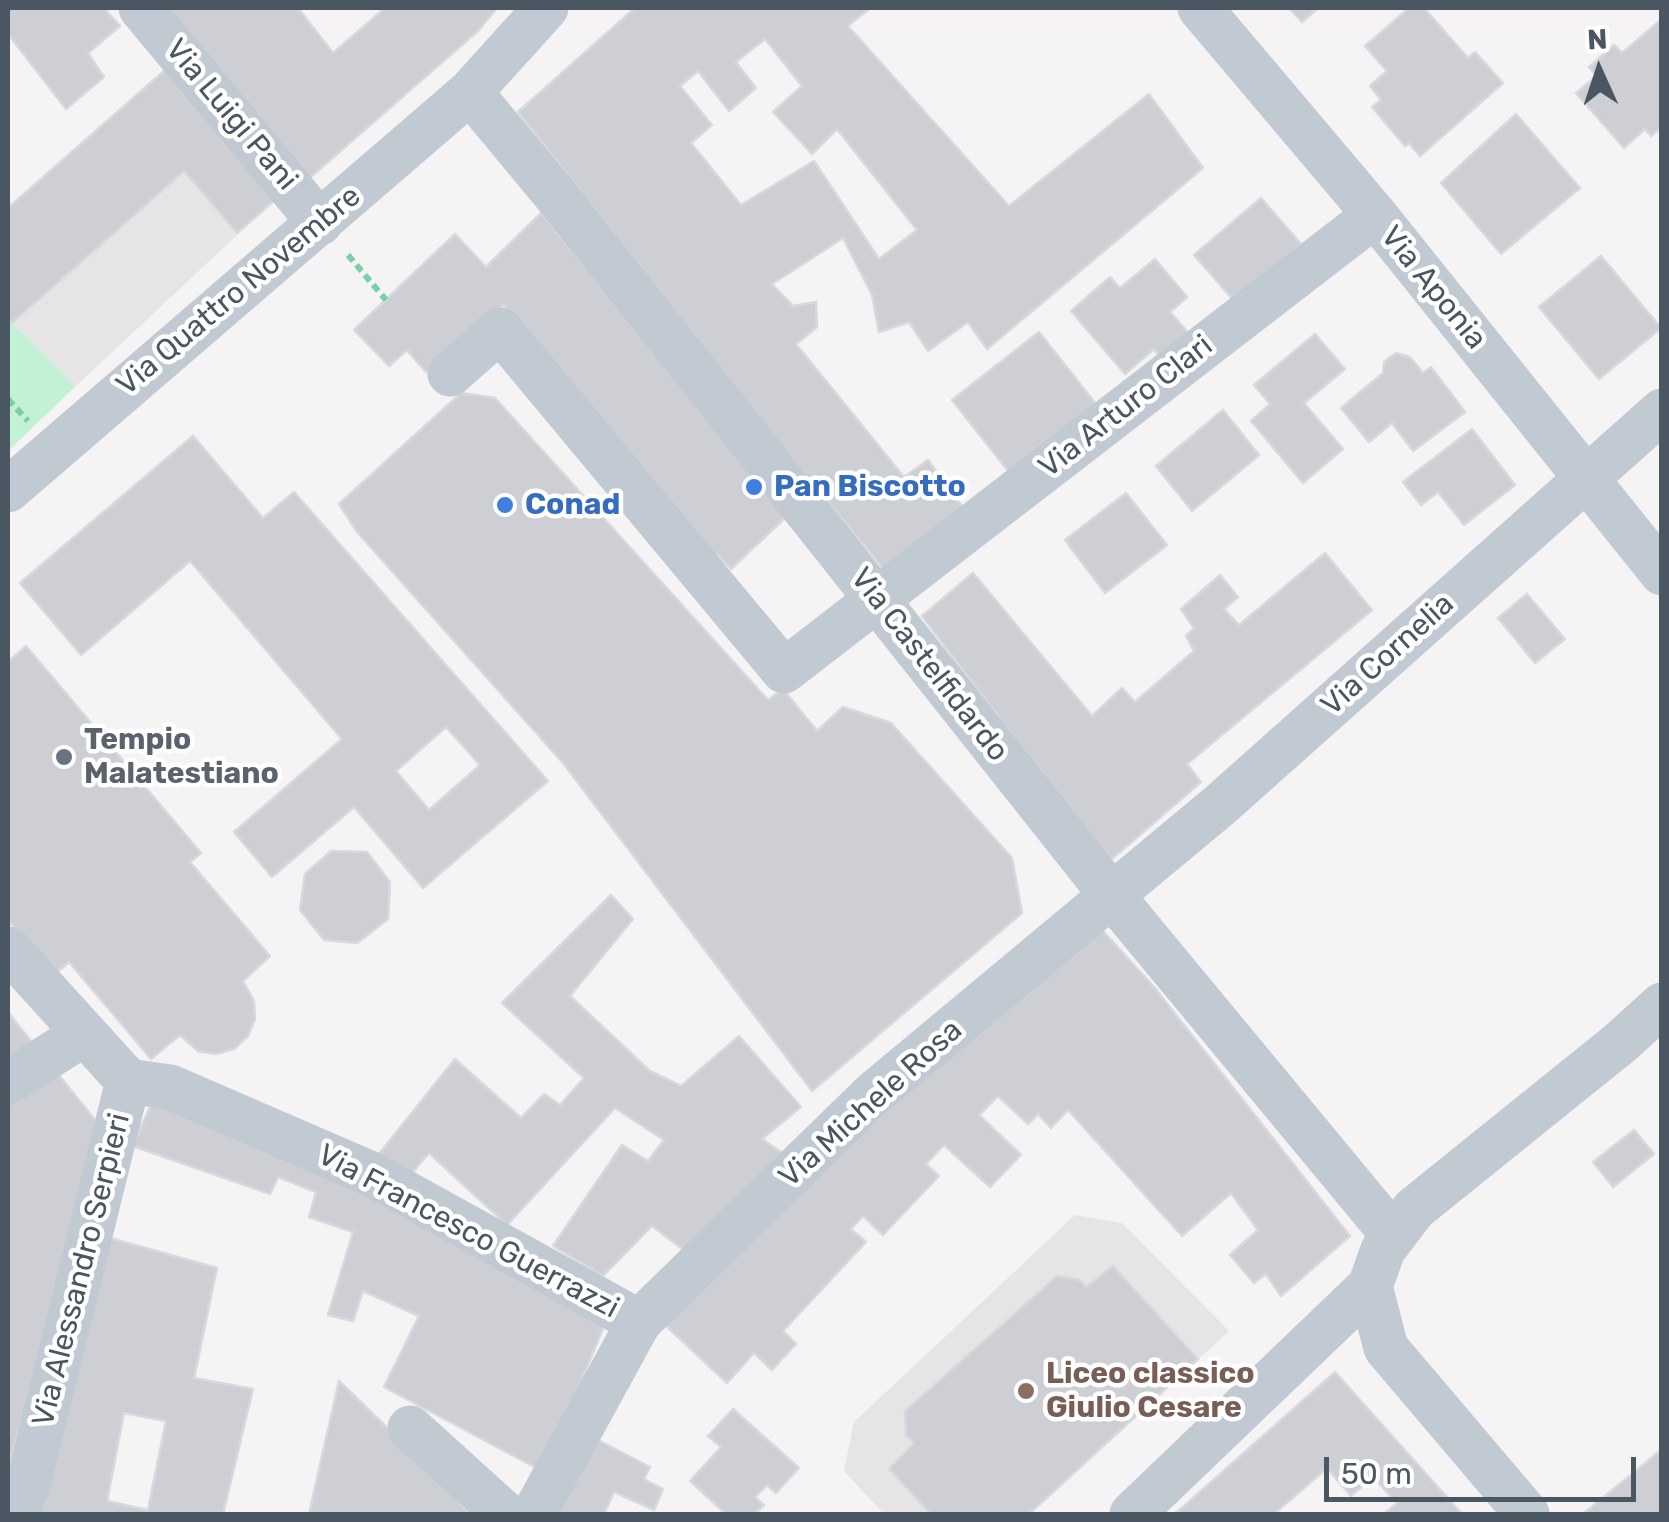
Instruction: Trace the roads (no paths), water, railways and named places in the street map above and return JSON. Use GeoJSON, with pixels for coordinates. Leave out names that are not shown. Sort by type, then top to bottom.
{"type":"FeatureCollection","features":[{"type":"Feature","properties":{"kind":"street","name":"Via Luigi Pani"},"geometry":{"type":"LineString","coordinates":[[141,8],[320,222]]}},
{"type":"Feature","properties":{"kind":"street","name":"Via Quattro Novembre"},"geometry":{"type":"LineString","coordinates":[[8,490],[470,92],[546,8]]}},
{"type":"Feature","properties":{"kind":"street","name":"Via Aponia"},"geometry":{"type":"LineString","coordinates":[[1200,8],[1375,215],[1662,573]]}},
{"type":"Feature","properties":{"kind":"street","name":"Via Castelfidardo"},"geometry":{"type":"LineString","coordinates":[[470,92],[1112,897],[1382,1257]]}},
{"type":"Feature","properties":{"kind":"street","name":"Via Arturo Clari"},"geometry":{"type":"LineString","coordinates":[[450,374],[500,330],[784,671],[1375,215]]}},
{"type":"Feature","properties":{"kind":"street","name":"Via Cornelia"},"geometry":{"type":"LineString","coordinates":[[1112,897],[1662,411]]}},
{"type":"Feature","properties":{"kind":"street","name":"Via Michele Rosa"},"geometry":{"type":"LineString","coordinates":[[534,1514],[639,1322],[873,1094],[1112,897]]}},
{"type":"Feature","properties":{"kind":"street"},"geometry":{"type":"LineString","coordinates":[[8,949],[128,1081]]}},
{"type":"Feature","properties":{"kind":"street"},"geometry":{"type":"LineString","coordinates":[[1132,1514],[1382,1257],[1414,1209],[1620,1044],[1662,1005]]}},
{"type":"Feature","properties":{"kind":"street"},"geometry":{"type":"LineString","coordinates":[[8,1082],[84,1034]]}},
{"type":"Feature","properties":{"kind":"street","name":"Via Francesco Guerrazzi"},"geometry":{"type":"LineString","coordinates":[[128,1081],[170,1088],[371,1174],[639,1322]]}},
{"type":"Feature","properties":{"kind":"street","name":"Via Alessandro Serpieri"},"geometry":{"type":"LineString","coordinates":[[18,1488],[128,1081]]}},
{"type":"Feature","properties":{"kind":"street"},"geometry":{"type":"LineString","coordinates":[[1382,1257],[1386,1348],[1527,1514]]}},
{"type":"Feature","properties":{"kind":"street"},"geometry":{"type":"LineString","coordinates":[[410,1428],[505,1514]]}},
{"type":"Feature","properties":{"kind":"place","name":"Pan Biscotto"},"geometry":{"type":"Point","coordinates":[754,487]}},
{"type":"Feature","properties":{"kind":"place","name":"Conad"},"geometry":{"type":"Point","coordinates":[505,505]}},
{"type":"Feature","properties":{"kind":"place","name":"Tempio Malatestiano"},"geometry":{"type":"Point","coordinates":[64,757]}},
{"type":"Feature","properties":{"kind":"place","name":"Liceo classico Giulio Cesare"},"geometry":{"type":"Point","coordinates":[1026,1391]}}]}
